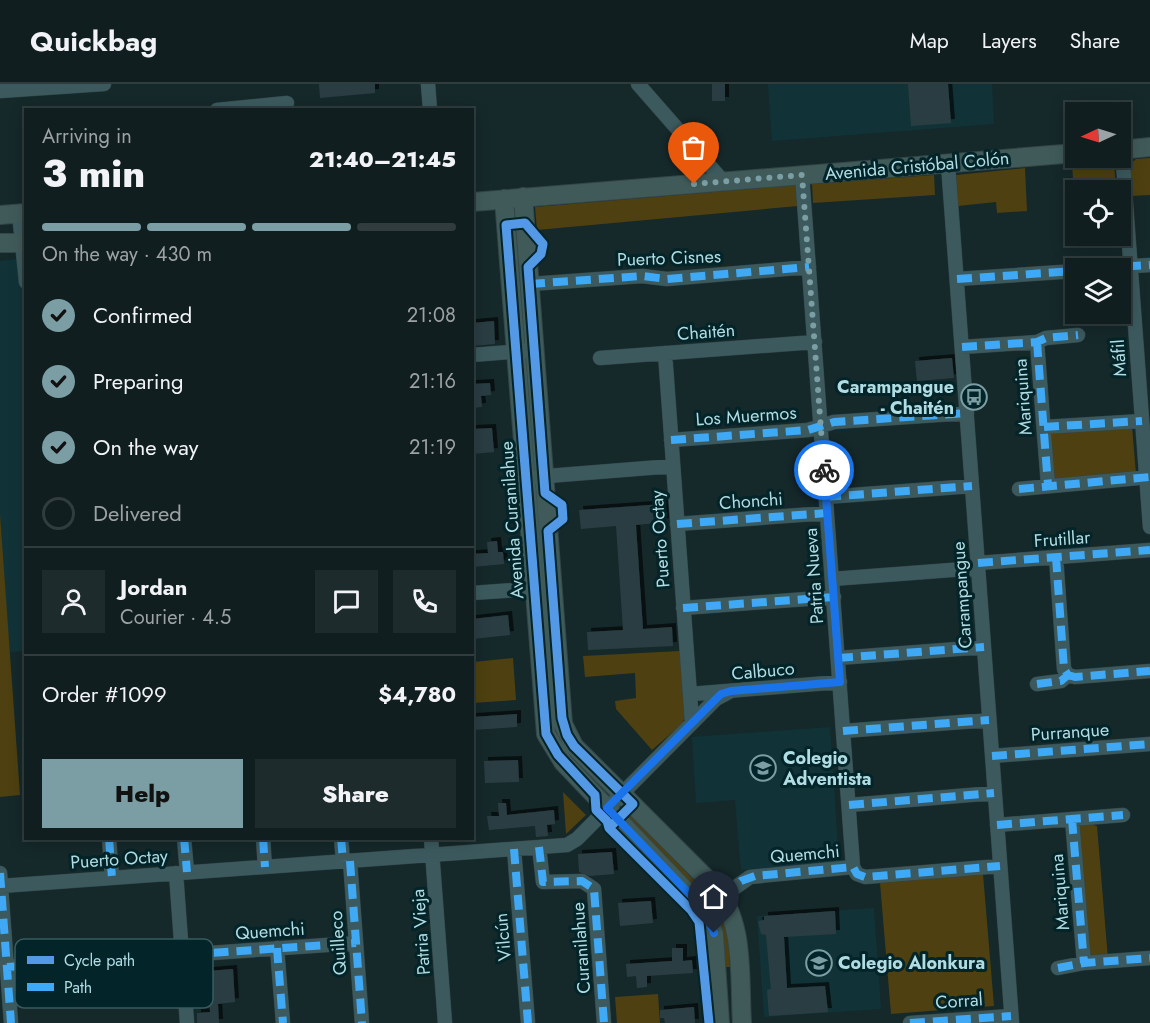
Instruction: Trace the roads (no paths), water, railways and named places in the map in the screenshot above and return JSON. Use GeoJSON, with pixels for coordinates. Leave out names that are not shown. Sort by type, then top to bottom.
{"type":"FeatureCollection","features":[{"type":"Feature","properties":{"kind":"main road"},"geometry":{"type":"LineString","coordinates":[[1131,149],[1150,147]]}},
{"type":"Feature","properties":{"kind":"main road","name":"Avenida Cristóbal Colón"},"geometry":{"type":"LineString","coordinates":[[474,202],[1065,154]]}},
{"type":"Feature","properties":{"kind":"main road","name":"Avenida Curanilahue"},"geometry":{"type":"LineString","coordinates":[[523,197],[564,729],[574,746],[723,896],[734,922],[742,1023]]}},
{"type":"Feature","properties":{"kind":"main road","name":"Avenida Curanilahue"},"geometry":{"type":"LineString","coordinates":[[504,199],[546,734],[558,755],[707,913],[714,933],[720,1023]]}},
{"type":"Feature","properties":{"kind":"main road"},"geometry":{"type":"LineString","coordinates":[[0,215],[22,213]]}},
{"type":"Feature","properties":{"kind":"main road"},"geometry":{"type":"LineString","coordinates":[[0,243],[24,242]]}},
{"type":"Feature","properties":{"kind":"main road"},"geometry":{"type":"LineString","coordinates":[[718,995],[740,993]]}},
{"type":"Feature","properties":{"kind":"street"},"geometry":{"type":"LineString","coordinates":[[0,91],[104,84]]}},
{"type":"Feature","properties":{"kind":"street"},"geometry":{"type":"LineString","coordinates":[[428,84],[430,108]]}},
{"type":"Feature","properties":{"kind":"street"},"geometry":{"type":"LineString","coordinates":[[638,84],[723,182]]}},
{"type":"Feature","properties":{"kind":"street"},"geometry":{"type":"LineString","coordinates":[[242,108],[287,103]]}},
{"type":"Feature","properties":{"kind":"street","name":"Carampangue"},"geometry":{"type":"LineString","coordinates":[[948,164],[1012,1019]]}},
{"type":"Feature","properties":{"kind":"street","name":"Máfil"},"geometry":{"type":"LineString","coordinates":[[1123,168],[1130,258]]}},
{"type":"Feature","properties":{"kind":"street","name":"Patria Nueva"},"geometry":{"type":"LineString","coordinates":[[802,175],[854,867]]}},
{"type":"Feature","properties":{"kind":"street"},"geometry":{"type":"LineString","coordinates":[[22,213],[24,242]]}},
{"type":"Feature","properties":{"kind":"street"},"geometry":{"type":"LineString","coordinates":[[1131,266],[1150,265]]}},
{"type":"Feature","properties":{"kind":"street","name":"Máfil"},"geometry":{"type":"LineString","coordinates":[[1131,266],[1150,527]]}},
{"type":"Feature","properties":{"kind":"street","name":"Puerto Cisnes"},"geometry":{"type":"LineString","coordinates":[[530,284],[642,276],[667,279],[809,267]]}},
{"type":"Feature","properties":{"kind":"street"},"geometry":{"type":"LineString","coordinates":[[957,279],[1065,272]]}},
{"type":"Feature","properties":{"kind":"street"},"geometry":{"type":"LineString","coordinates":[[962,347],[1037,342],[1046,338],[1078,335]]}},
{"type":"Feature","properties":{"kind":"street","name":"Chaitén"},"geometry":{"type":"LineString","coordinates":[[600,358],[815,342]]}},
{"type":"Feature","properties":{"kind":"street","name":"Mariquina"},"geometry":{"type":"LineString","coordinates":[[1037,342],[1048,485]]}},
{"type":"Feature","properties":{"kind":"street"},"geometry":{"type":"LineString","coordinates":[[474,355],[535,350]]}},
{"type":"Feature","properties":{"kind":"street","name":"Puerto Octay"},"geometry":{"type":"LineString","coordinates":[[665,353],[692,723]]}},
{"type":"Feature","properties":{"kind":"street","name":"Los Muermos"},"geometry":{"type":"LineString","coordinates":[[671,440],[808,430],[834,422],[967,413]]}},
{"type":"Feature","properties":{"kind":"street"},"geometry":{"type":"LineString","coordinates":[[1044,427],[1142,421]]}},
{"type":"Feature","properties":{"kind":"street"},"geometry":{"type":"LineString","coordinates":[[525,477],[673,466]]}},
{"type":"Feature","properties":{"kind":"street"},"geometry":{"type":"LineString","coordinates":[[1019,489],[1148,478]]}},
{"type":"Feature","properties":{"kind":"street"},"geometry":{"type":"LineString","coordinates":[[826,497],[972,486]]}},
{"type":"Feature","properties":{"kind":"street","name":"Chonchi"},"geometry":{"type":"LineString","coordinates":[[677,524],[827,513]]}},
{"type":"Feature","properties":{"kind":"street","name":"Frutillar"},"geometry":{"type":"LineString","coordinates":[[832,579],[1150,550]]}},
{"type":"Feature","properties":{"kind":"street"},"geometry":{"type":"LineString","coordinates":[[1056,557],[1064,669],[1068,675],[1072,677],[1150,671]]}},
{"type":"Feature","properties":{"kind":"street"},"geometry":{"type":"LineString","coordinates":[[474,593],[552,587]]}},
{"type":"Feature","properties":{"kind":"street"},"geometry":{"type":"LineString","coordinates":[[683,608],[834,597]]}},
{"type":"Feature","properties":{"kind":"street"},"geometry":{"type":"LineString","coordinates":[[838,658],[984,647]]}},
{"type":"Feature","properties":{"kind":"street"},"geometry":{"type":"LineString","coordinates":[[1037,684],[1061,681],[1068,675]]}},
{"type":"Feature","properties":{"kind":"street","name":"Calbuco"},"geometry":{"type":"LineString","coordinates":[[690,694],[840,682]]}},
{"type":"Feature","properties":{"kind":"street","name":"Puerto Octay"},"geometry":{"type":"LineString","coordinates":[[1,880],[112,878],[571,843],[718,696],[731,691]]}},
{"type":"Feature","properties":{"kind":"street"},"geometry":{"type":"LineString","coordinates":[[843,731],[989,720]]}},
{"type":"Feature","properties":{"kind":"street","name":"Purranque"},"geometry":{"type":"LineString","coordinates":[[992,756],[1150,744]]}},
{"type":"Feature","properties":{"kind":"street"},"geometry":{"type":"LineString","coordinates":[[849,805],[994,793]]}},
{"type":"Feature","properties":{"kind":"street"},"geometry":{"type":"LineString","coordinates":[[997,825],[1123,815]]}},
{"type":"Feature","properties":{"kind":"street","name":"Mariquina"},"geometry":{"type":"LineString","coordinates":[[1072,819],[1084,963]]}},
{"type":"Feature","properties":{"kind":"street"},"geometry":{"type":"LineString","coordinates":[[109,840],[112,878]]}},
{"type":"Feature","properties":{"kind":"street"},"geometry":{"type":"LineString","coordinates":[[182,939],[181,873],[184,840]]}},
{"type":"Feature","properties":{"kind":"street"},"geometry":{"type":"LineString","coordinates":[[263,840],[265,867]]}},
{"type":"Feature","properties":{"kind":"street","name":"Quilleco"},"geometry":{"type":"LineString","coordinates":[[341,840],[356,943],[362,1023]]}},
{"type":"Feature","properties":{"kind":"street","name":"Patria Vieja"},"geometry":{"type":"LineString","coordinates":[[432,840],[446,1023]]}},
{"type":"Feature","properties":{"kind":"street","name":"Curanilahue"},"geometry":{"type":"LineString","coordinates":[[539,847],[543,882],[582,880],[594,889],[604,1023]]}},
{"type":"Feature","properties":{"kind":"street","name":"Vilcún"},"geometry":{"type":"LineString","coordinates":[[514,849],[528,1023]]}},
{"type":"Feature","properties":{"kind":"street","name":"Quemchi"},"geometry":{"type":"LineString","coordinates":[[723,896],[741,881],[750,877],[854,867],[857,874],[864,877],[1000,866]]}},
{"type":"Feature","properties":{"kind":"street"},"geometry":{"type":"LineString","coordinates":[[1,880],[11,1023]]}},
{"type":"Feature","properties":{"kind":"street","name":"Quemchi"},"geometry":{"type":"LineString","coordinates":[[213,953],[356,943]]}},
{"type":"Feature","properties":{"kind":"street"},"geometry":{"type":"LineString","coordinates":[[277,948],[283,1023]]}},
{"type":"Feature","properties":{"kind":"street"},"geometry":{"type":"LineString","coordinates":[[1058,968],[1084,963],[1150,958]]}},
{"type":"Feature","properties":{"kind":"street","name":"Quemchi"},"geometry":{"type":"LineString","coordinates":[[7,967],[15,966]]}},
{"type":"Feature","properties":{"kind":"street"},"geometry":{"type":"LineString","coordinates":[[186,1008],[187,1023]]}},
{"type":"Feature","properties":{"kind":"street","name":"Corral"},"geometry":{"type":"LineString","coordinates":[[910,1023],[1012,1019]]}},
{"type":"Feature","properties":{"kind":"place","name":"Carampangue - Chaitén"},"geometry":{"type":"Point","coordinates":[974,397]}},
{"type":"Feature","properties":{"kind":"place","name":"Colegio Adventista"},"geometry":{"type":"Point","coordinates":[763,768]}},
{"type":"Feature","properties":{"kind":"place","name":"Colegio Alonkura"},"geometry":{"type":"Point","coordinates":[819,963]}}]}
